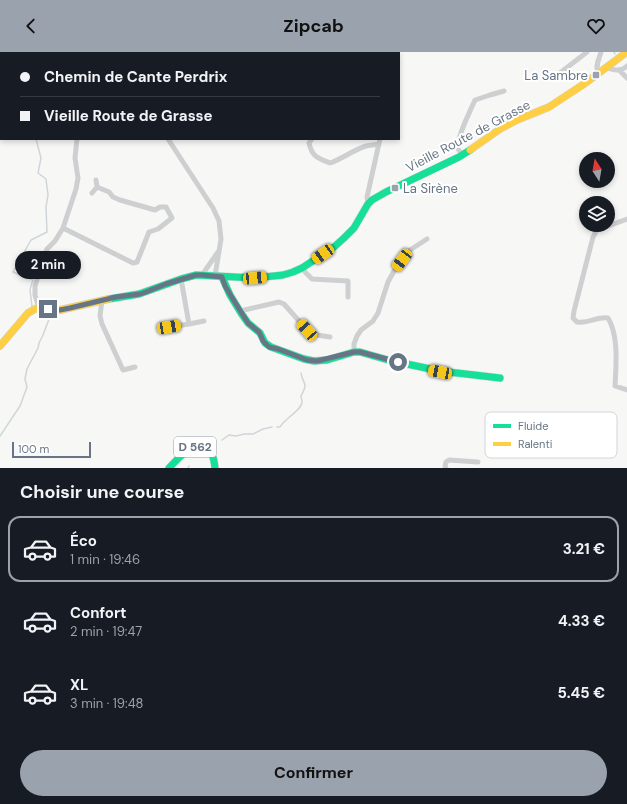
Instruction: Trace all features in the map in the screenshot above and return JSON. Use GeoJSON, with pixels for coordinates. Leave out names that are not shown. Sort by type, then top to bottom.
{"type":"FeatureCollection","features":[{"type":"Feature","properties":{"kind":"street"},"geometry":{"type":"LineString","coordinates":[[556,76],[587,52]]}},
{"type":"Feature","properties":{"kind":"street"},"geometry":{"type":"LineString","coordinates":[[598,73],[597,65],[601,52]]}},
{"type":"Feature","properties":{"kind":"street","name":"Vieille Route de Grasse"},"geometry":{"type":"LineString","coordinates":[[39,308],[60,310],[70,308],[102,300],[146,292],[196,275],[255,278],[270,277],[302,268],[334,247],[344,238],[354,228],[368,204],[372,200],[448,163],[500,129],[517,120],[549,107],[626,54]]}},
{"type":"Feature","properties":{"kind":"street"},"geometry":{"type":"LineString","coordinates":[[605,67],[619,70],[626,67],[627,77]]}},
{"type":"Feature","properties":{"kind":"street"},"geometry":{"type":"LineString","coordinates":[[619,70],[627,77]]}},
{"type":"Feature","properties":{"kind":"street"},"geometry":{"type":"LineString","coordinates":[[462,155],[457,147],[458,137],[475,100],[504,91]]}},
{"type":"Feature","properties":{"kind":"street"},"geometry":{"type":"LineString","coordinates":[[0,346],[28,313],[39,308],[35,295],[35,286],[47,249],[55,241],[63,228],[76,189],[78,178],[75,158],[77,140]]}},
{"type":"Feature","properties":{"kind":"street"},"geometry":{"type":"LineString","coordinates":[[169,140],[213,208],[219,221],[221,239],[218,277],[248,323],[259,332],[263,341],[269,347],[307,360],[317,361],[354,352],[360,352],[440,372],[500,378]]}},
{"type":"Feature","properties":{"kind":"street"},"geometry":{"type":"LineString","coordinates":[[311,140],[309,143],[310,150],[314,155],[330,163],[337,161],[365,146],[379,142],[367,197],[368,204]]}},
{"type":"Feature","properties":{"kind":"street"},"geometry":{"type":"LineString","coordinates":[[92,193],[96,188],[96,180]]}},
{"type":"Feature","properties":{"kind":"street"},"geometry":{"type":"LineString","coordinates":[[63,228],[133,263],[138,262],[149,232],[158,229],[172,218],[166,207],[160,207],[155,210],[120,200],[109,192],[96,188]]}},
{"type":"Feature","properties":{"kind":"street"},"geometry":{"type":"LineString","coordinates":[[627,219],[597,230],[593,237],[573,318],[577,322],[583,323],[603,317],[608,318],[612,324],[617,352],[616,386],[627,390]]}},
{"type":"Feature","properties":{"kind":"street"},"geometry":{"type":"LineString","coordinates":[[354,352],[354,344],[357,336],[361,330],[373,321],[378,313],[388,282],[394,271],[410,250],[426,239]]}},
{"type":"Feature","properties":{"kind":"street"},"geometry":{"type":"LineString","coordinates":[[202,275],[220,249]]}},
{"type":"Feature","properties":{"kind":"street"},"geometry":{"type":"LineString","coordinates":[[302,268],[312,279],[348,281],[348,297]]}},
{"type":"Feature","properties":{"kind":"street"},"geometry":{"type":"LineString","coordinates":[[181,279],[189,324]]}},
{"type":"Feature","properties":{"kind":"street"},"geometry":{"type":"LineString","coordinates":[[102,300],[100,316],[102,324],[123,370],[135,367]]}},
{"type":"Feature","properties":{"kind":"street"},"geometry":{"type":"LineString","coordinates":[[240,311],[279,302],[284,304],[307,330],[317,335],[330,337]]}},
{"type":"Feature","properties":{"kind":"street"},"geometry":{"type":"LineString","coordinates":[[169,327],[204,321]]}},
{"type":"Feature","properties":{"kind":"street","name":"D 562"},"geometry":{"type":"LineString","coordinates":[[169,468],[186,452],[199,446],[209,450],[212,454],[215,468]]}},
{"type":"Feature","properties":{"kind":"street"},"geometry":{"type":"LineString","coordinates":[[446,468],[446,462],[449,460],[478,462]]}},
{"type":"Feature","properties":{"kind":"waterway"},"geometry":{"type":"LineString","coordinates":[[32,307],[30,289],[33,280],[13,272],[31,240],[47,232],[46,207],[48,195],[46,179],[38,173],[41,158],[36,140]]}},
{"type":"Feature","properties":{"kind":"waterway"},"geometry":{"type":"LineString","coordinates":[[0,436],[20,406],[27,387],[25,379],[27,369],[38,348],[51,314],[38,313]]}},
{"type":"Feature","properties":{"kind":"waterway"},"geometry":{"type":"LineString","coordinates":[[277,427],[280,427],[301,405],[301,396],[305,386],[301,373]]}},
{"type":"Feature","properties":{"kind":"waterway"},"geometry":{"type":"LineString","coordinates":[[222,440],[229,435],[236,436],[253,434],[263,429],[272,427]]}},
{"type":"Feature","properties":{"kind":"traffic: fast"},"geometry":{"type":"LineString","coordinates":[[109,299],[139,294],[196,275],[255,278],[283,275],[293,272],[302,268],[334,247],[344,238],[354,228],[368,204],[372,200],[459,157],[470,150]]}},
{"type":"Feature","properties":{"kind":"traffic: fast"},"geometry":{"type":"LineString","coordinates":[[222,277],[230,295],[241,313],[248,323],[260,333],[265,343],[271,347],[304,359],[314,361],[327,360],[354,352],[360,352],[388,360],[440,371],[500,378]]}},
{"type":"Feature","properties":{"kind":"traffic: fast"},"geometry":{"type":"LineString","coordinates":[[169,468],[188,450],[198,447],[206,449],[211,453],[215,468]]}},
{"type":"Feature","properties":{"kind":"traffic: slow"},"geometry":{"type":"LineString","coordinates":[[470,150],[500,129],[517,120],[549,107],[584,84],[627,52]]}},
{"type":"Feature","properties":{"kind":"traffic: slow"},"geometry":{"type":"LineString","coordinates":[[0,346],[28,313],[35,309],[60,310],[109,299]]}},
{"type":"Feature","properties":{"kind":"place","name":"La Sambre"},"geometry":{"type":"Point","coordinates":[596,75]}},
{"type":"Feature","properties":{"kind":"place","name":"La Sirène"},"geometry":{"type":"Point","coordinates":[395,188]}},
{"type":"Feature","properties":{"kind":"route"},"geometry":{"type":"LineString","coordinates":[[48,309],[60,310],[116,297],[140,294],[196,275],[222,277],[225,286],[248,323],[259,332],[263,341],[269,347],[307,360],[317,361],[354,352],[360,352],[398,362]]}}]}
